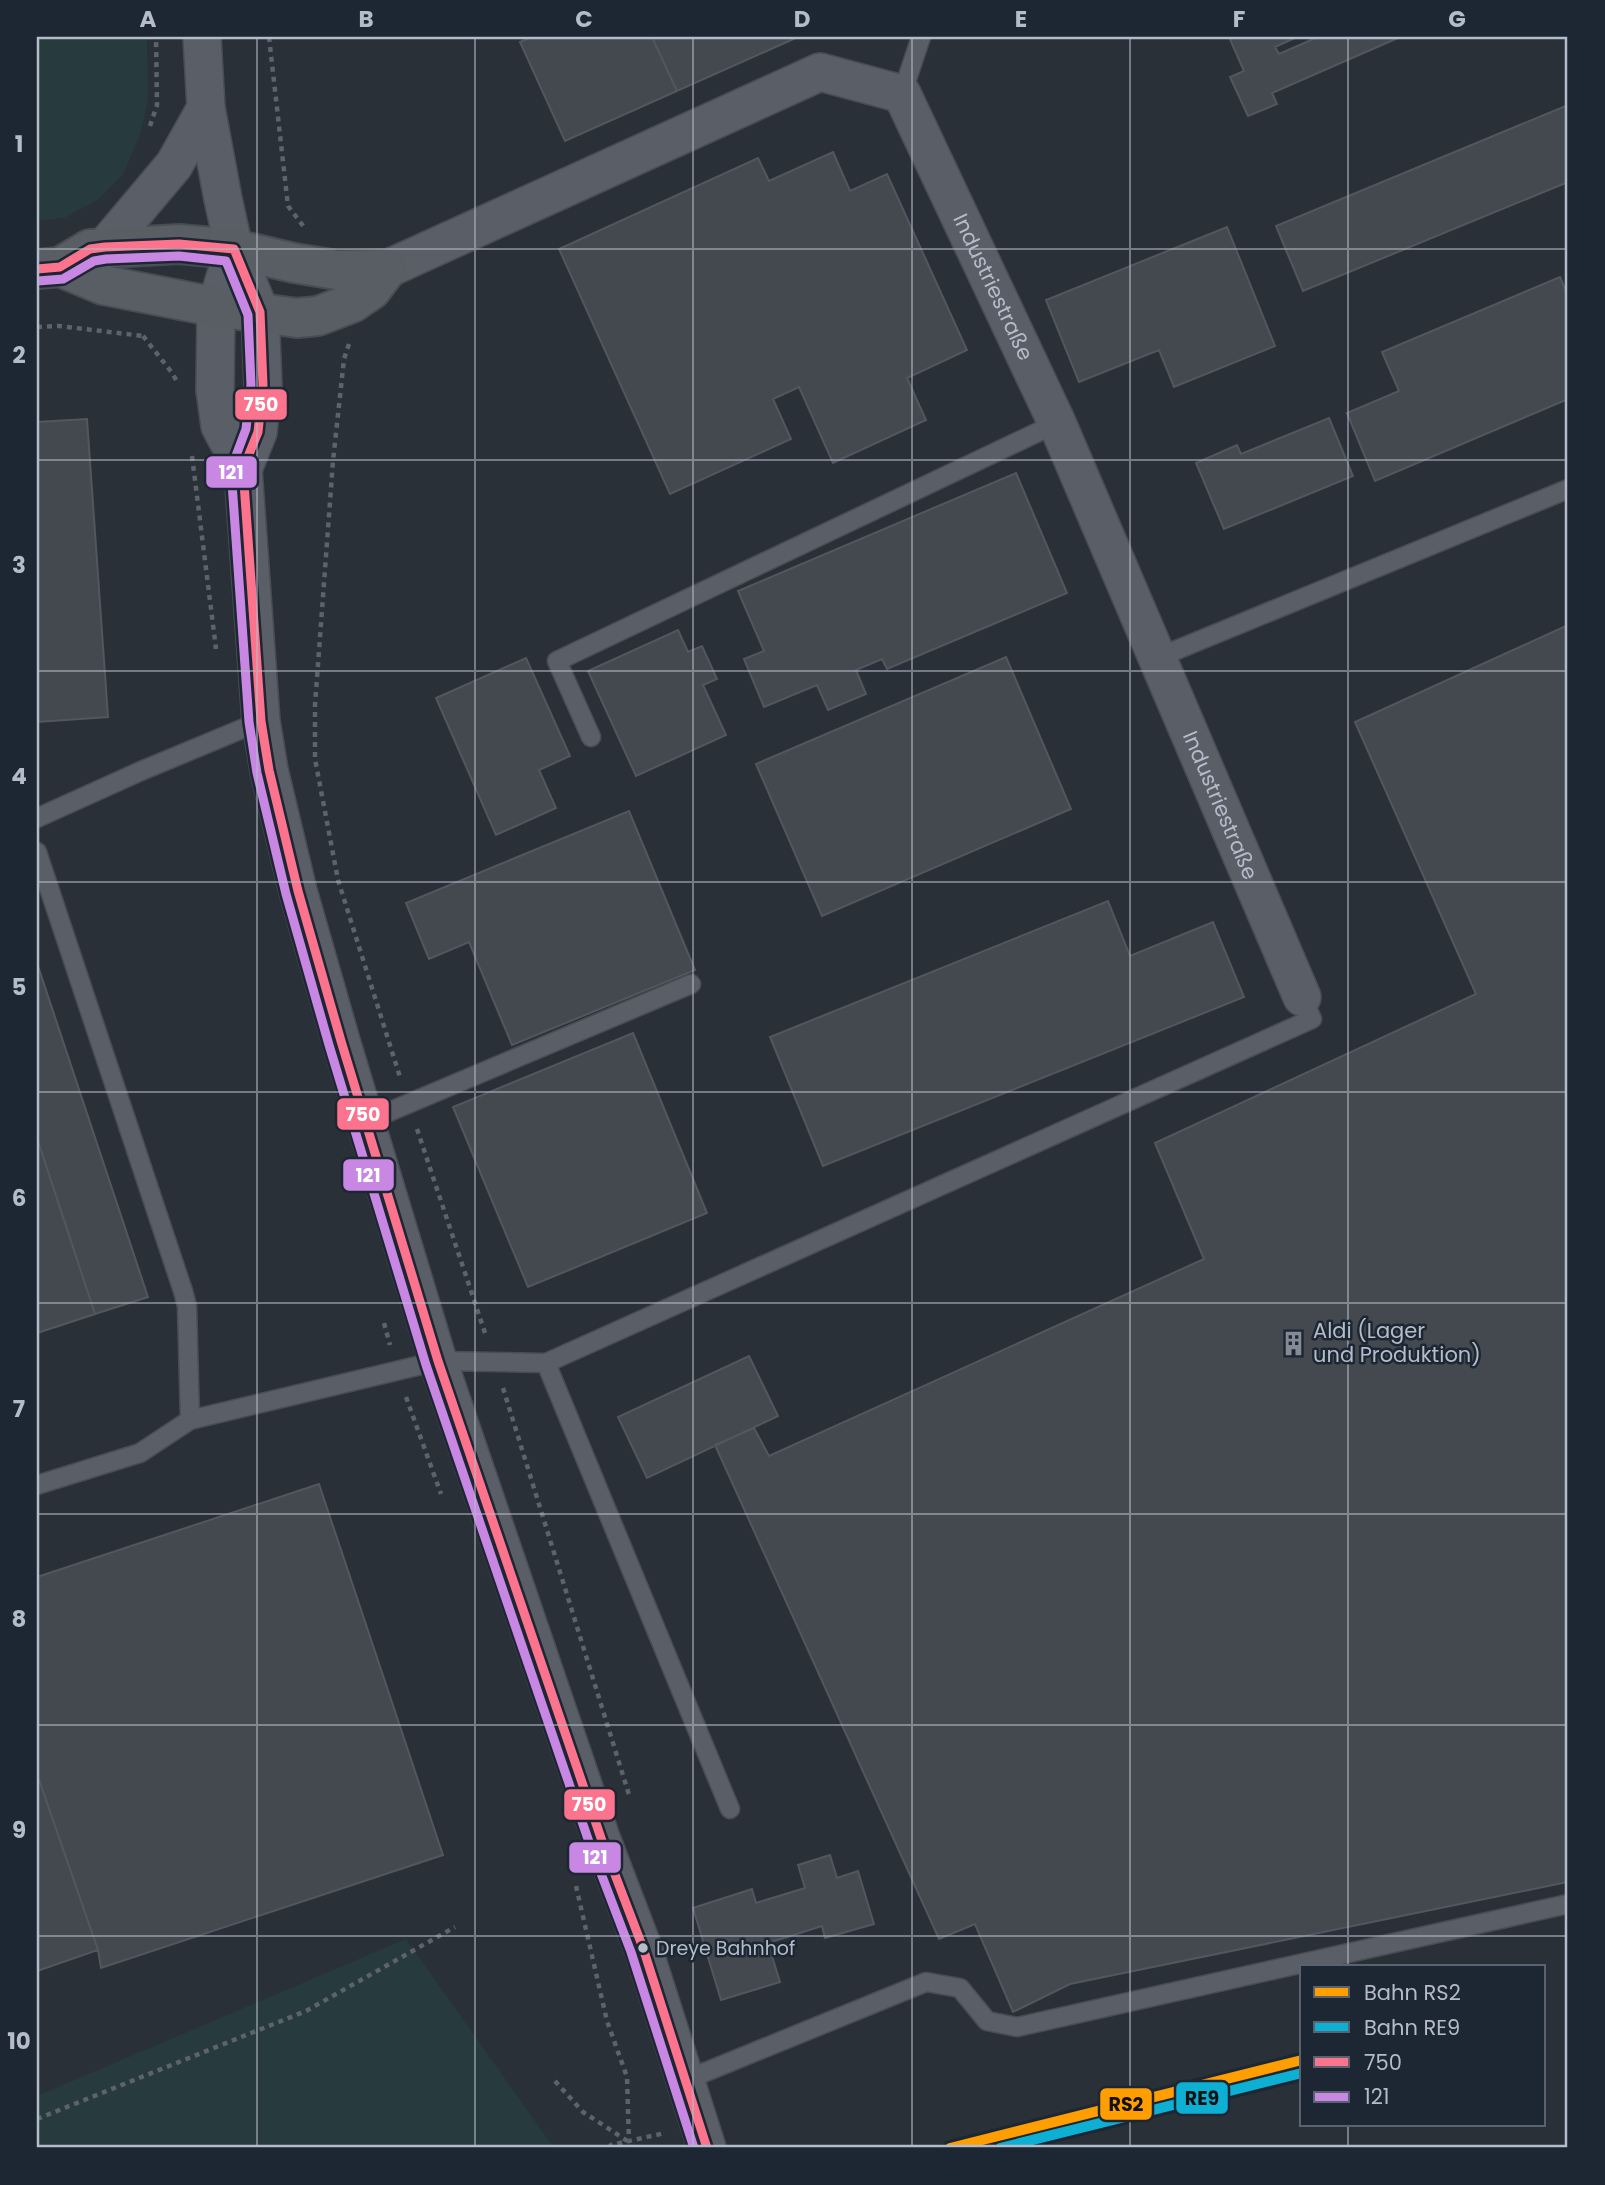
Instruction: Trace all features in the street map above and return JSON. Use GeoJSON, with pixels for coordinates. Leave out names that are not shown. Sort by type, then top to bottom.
{"type":"FeatureCollection","features":[{"type":"Feature","properties":{"kind":"street"},"geometry":{"type":"LineString","coordinates":[[202,37],[206,108],[234,249],[260,312],[263,385],[258,432],[243,468]]}},
{"type":"Feature","properties":{"kind":"street"},"geometry":{"type":"LineString","coordinates":[[48,268],[90,249],[179,244],[234,249],[337,270],[387,269],[820,72],[902,94]]}},
{"type":"Feature","properties":{"kind":"street","name":"Industriestraße"},"geometry":{"type":"LineString","coordinates":[[902,94],[1057,423],[1302,997]]}},
{"type":"Feature","properties":{"kind":"street"},"geometry":{"type":"LineString","coordinates":[[105,247],[174,165],[206,108]]}},
{"type":"Feature","properties":{"kind":"street"},"geometry":{"type":"LineString","coordinates":[[234,249],[216,307],[215,390],[220,426],[243,468],[261,721],[269,770],[298,891],[438,1362],[601,1838],[643,1948],[703,2136]]}},
{"type":"Feature","properties":{"kind":"street"},"geometry":{"type":"LineString","coordinates":[[48,268],[103,285],[216,307],[297,318],[318,316],[352,303],[371,290],[387,269]]}},
{"type":"Feature","properties":{"kind":"lane"},"geometry":{"type":"LineString","coordinates":[[902,94],[921,37]]}},
{"type":"Feature","properties":{"kind":"lane"},"geometry":{"type":"LineString","coordinates":[[591,737],[557,660],[1057,423]]}},
{"type":"Feature","properties":{"kind":"lane"},"geometry":{"type":"LineString","coordinates":[[1157,658],[1568,489]]}},
{"type":"Feature","properties":{"kind":"lane"},"geometry":{"type":"LineString","coordinates":[[37,818],[261,721]]}},
{"type":"Feature","properties":{"kind":"lane"},"geometry":{"type":"LineString","coordinates":[[37,852],[183,1291],[187,1306],[190,1420]]}},
{"type":"Feature","properties":{"kind":"lane"},"geometry":{"type":"LineString","coordinates":[[365,1122],[691,984]]}},
{"type":"Feature","properties":{"kind":"lane"},"geometry":{"type":"LineString","coordinates":[[37,1485],[140,1453],[190,1420],[438,1362],[546,1363],[1312,1018],[1302,997]]}},
{"type":"Feature","properties":{"kind":"lane"},"geometry":{"type":"LineString","coordinates":[[546,1363],[730,1809]]}},
{"type":"Feature","properties":{"kind":"lane"},"geometry":{"type":"LineString","coordinates":[[686,2080],[926,1982],[960,1988],[987,2021],[1017,2027],[1568,1904]]}},
{"type":"Feature","properties":{"kind":"path"},"geometry":{"type":"LineString","coordinates":[[149,130],[157,105],[156,37]]}},
{"type":"Feature","properties":{"kind":"path"},"geometry":{"type":"LineString","coordinates":[[269,37],[288,206],[304,225],[305,265]]}},
{"type":"Feature","properties":{"kind":"path"},"geometry":{"type":"LineString","coordinates":[[351,336],[344,359],[334,461],[315,705],[315,759],[338,880],[408,1104],[495,1363],[634,1810]]}},
{"type":"Feature","properties":{"kind":"path"},"geometry":{"type":"LineString","coordinates":[[37,2119],[306,2011],[455,1927]]}},
{"type":"Feature","properties":{"kind":"path"},"geometry":{"type":"LineString","coordinates":[[555,2081],[583,2112],[629,2142],[631,2148]]}},
{"type":"Feature","properties":{"kind":"path"},"geometry":{"type":"LineString","coordinates":[[609,2148],[611,2145],[629,2142],[703,2136]]}},
{"type":"Feature","properties":{"kind":"green space"},"geometry":{"type":"Polygon","coordinates":[[[37,37],[147,37],[148,99],[140,135],[123,174],[99,199],[64,218],[37,221],[37,37]]]}},
{"type":"Feature","properties":{"kind":"green space"},"geometry":{"type":"Polygon","coordinates":[[[406,1939],[554,2148],[37,2148],[37,2096],[406,1939]]]}},
{"type":"Feature","properties":{"kind":"building"},"geometry":{"type":"Polygon","coordinates":[[[532,37],[652,37],[677,91],[565,141],[520,42],[532,37]]]}},
{"type":"Feature","properties":{"kind":"building"},"geometry":{"type":"Polygon","coordinates":[[[652,37],[798,37],[677,91],[652,37]]]}},
{"type":"Feature","properties":{"kind":"building"},"geometry":{"type":"Polygon","coordinates":[[[1229,37],[1297,37],[1275,47],[1279,54],[1318,37],[1400,37],[1272,93],[1277,104],[1248,116],[1230,77],[1244,71],[1229,37]]]}},
{"type":"Feature","properties":{"kind":"building"},"geometry":{"type":"Polygon","coordinates":[[[1568,105],[1568,182],[1303,291],[1276,226],[1568,105]]]}},
{"type":"Feature","properties":{"kind":"building"},"geometry":{"type":"Polygon","coordinates":[[[833,152],[850,191],[887,174],[967,350],[907,378],[926,420],[833,463],[799,387],[773,399],[791,439],[670,494],[559,249],[758,158],[769,181],[833,152]]]}},
{"type":"Feature","properties":{"kind":"building"},"geometry":{"type":"Polygon","coordinates":[[[1227,227],[1275,346],[1174,387],[1159,350],[1079,382],[1046,300],[1227,227]]]}},
{"type":"Feature","properties":{"kind":"building"},"geometry":{"type":"Polygon","coordinates":[[[1560,277],[1568,296],[1568,399],[1375,481],[1347,413],[1399,391],[1382,352],[1560,277]]]}},
{"type":"Feature","properties":{"kind":"building"},"geometry":{"type":"Polygon","coordinates":[[[1329,418],[1353,476],[1224,529],[1196,463],[1237,445],[1241,454],[1329,418]]]}},
{"type":"Feature","properties":{"kind":"building"},"geometry":{"type":"Polygon","coordinates":[[[87,419],[108,717],[37,722],[37,422],[87,419]]]}},
{"type":"Feature","properties":{"kind":"building"},"geometry":{"type":"Polygon","coordinates":[[[1016,473],[1067,593],[887,669],[882,659],[856,670],[866,694],[828,710],[817,685],[764,707],[744,659],[764,651],[738,591],[1016,473]]]}},
{"type":"Feature","properties":{"kind":"building","name":"Aldi (Lager und Produktion)"},"geometry":{"type":"Polygon","coordinates":[[[1568,625],[1568,1882],[1070,1984],[1013,2012],[975,1924],[939,1939],[715,1445],[754,1428],[769,1456],[1204,1259],[1155,1143],[1476,994],[1355,722],[1568,625]]]}},
{"type":"Feature","properties":{"kind":"building"},"geometry":{"type":"Polygon","coordinates":[[[678,630],[688,652],[702,646],[717,679],[703,685],[726,735],[636,776],[588,671],[678,630]]]}},
{"type":"Feature","properties":{"kind":"building"},"geometry":{"type":"Polygon","coordinates":[[[1006,657],[1071,809],[822,916],[756,764],[1006,657]]]}},
{"type":"Feature","properties":{"kind":"building"},"geometry":{"type":"Polygon","coordinates":[[[526,658],[570,756],[539,770],[556,808],[496,835],[436,698],[526,658]]]}},
{"type":"Feature","properties":{"kind":"building"},"geometry":{"type":"Polygon","coordinates":[[[629,811],[695,970],[512,1045],[469,942],[429,959],[406,903],[629,811]]]}},
{"type":"Feature","properties":{"kind":"building"},"geometry":{"type":"Polygon","coordinates":[[[1108,901],[1130,956],[1213,922],[1244,997],[823,1166],[770,1037],[1108,901]]]}},
{"type":"Feature","properties":{"kind":"building"},"geometry":{"type":"Polygon","coordinates":[[[37,963],[148,1297],[95,1314],[37,1138],[37,963]]]}},
{"type":"Feature","properties":{"kind":"building"},"geometry":{"type":"Polygon","coordinates":[[[633,1033],[707,1213],[528,1287],[453,1107],[633,1033]]]}},
{"type":"Feature","properties":{"kind":"building"},"geometry":{"type":"Polygon","coordinates":[[[37,1138],[95,1314],[37,1333],[37,1138]]]}},
{"type":"Feature","properties":{"kind":"building"},"geometry":{"type":"Polygon","coordinates":[[[749,1356],[778,1416],[647,1478],[618,1417],[749,1356]]]}},
{"type":"Feature","properties":{"kind":"building"},"geometry":{"type":"Polygon","coordinates":[[[319,1484],[443,1855],[101,1968],[98,1950],[37,1774],[37,1577],[319,1484]]]}},
{"type":"Feature","properties":{"kind":"building"},"geometry":{"type":"Polygon","coordinates":[[[37,1774],[98,1950],[37,1971],[37,1774]]]}},
{"type":"Feature","properties":{"kind":"building"},"geometry":{"type":"Polygon","coordinates":[[[830,1855],[837,1878],[858,1871],[874,1924],[825,1938],[822,1926],[768,1943],[780,1982],[721,2000],[693,1908],[752,1889],[756,1903],[805,1888],[798,1865],[830,1855]]]}},
{"type":"Feature","properties":{"kind":"rail line","name":"RS2"},"geometry":{"type":"LineString","coordinates":[[950,2148],[1300,2060]]}},
{"type":"Feature","properties":{"kind":"rail line","name":"RE9"},"geometry":{"type":"LineString","coordinates":[[1000,2148],[1300,2073]]}},
{"type":"Feature","properties":{"kind":"transit line","name":"750"},"geometry":{"type":"LineString","coordinates":[[37,269],[60,267],[90,249],[105,247],[179,244],[234,249],[260,312],[263,385],[258,432],[243,469],[261,721],[269,770],[298,891],[438,1361],[601,1838],[643,1948],[707,2148]]}},
{"type":"Feature","properties":{"kind":"transit line","name":"121"},"geometry":{"type":"LineString","coordinates":[[38,281],[63,279],[94,261],[106,259],[179,256],[226,261],[248,315],[251,385],[246,429],[231,469],[249,722],[257,773],[286,894],[426,1365],[589,1842],[631,1952],[694,2148]]}},
{"type":"Feature","properties":{"kind":"place","name":"Aldi (Lager und Produktion)"},"geometry":{"type":"Point","coordinates":[1293,1343]}},
{"type":"Feature","properties":{"kind":"place","name":"Dreye Bahnhof"},"geometry":{"type":"Point","coordinates":[643,1948]}}]}
